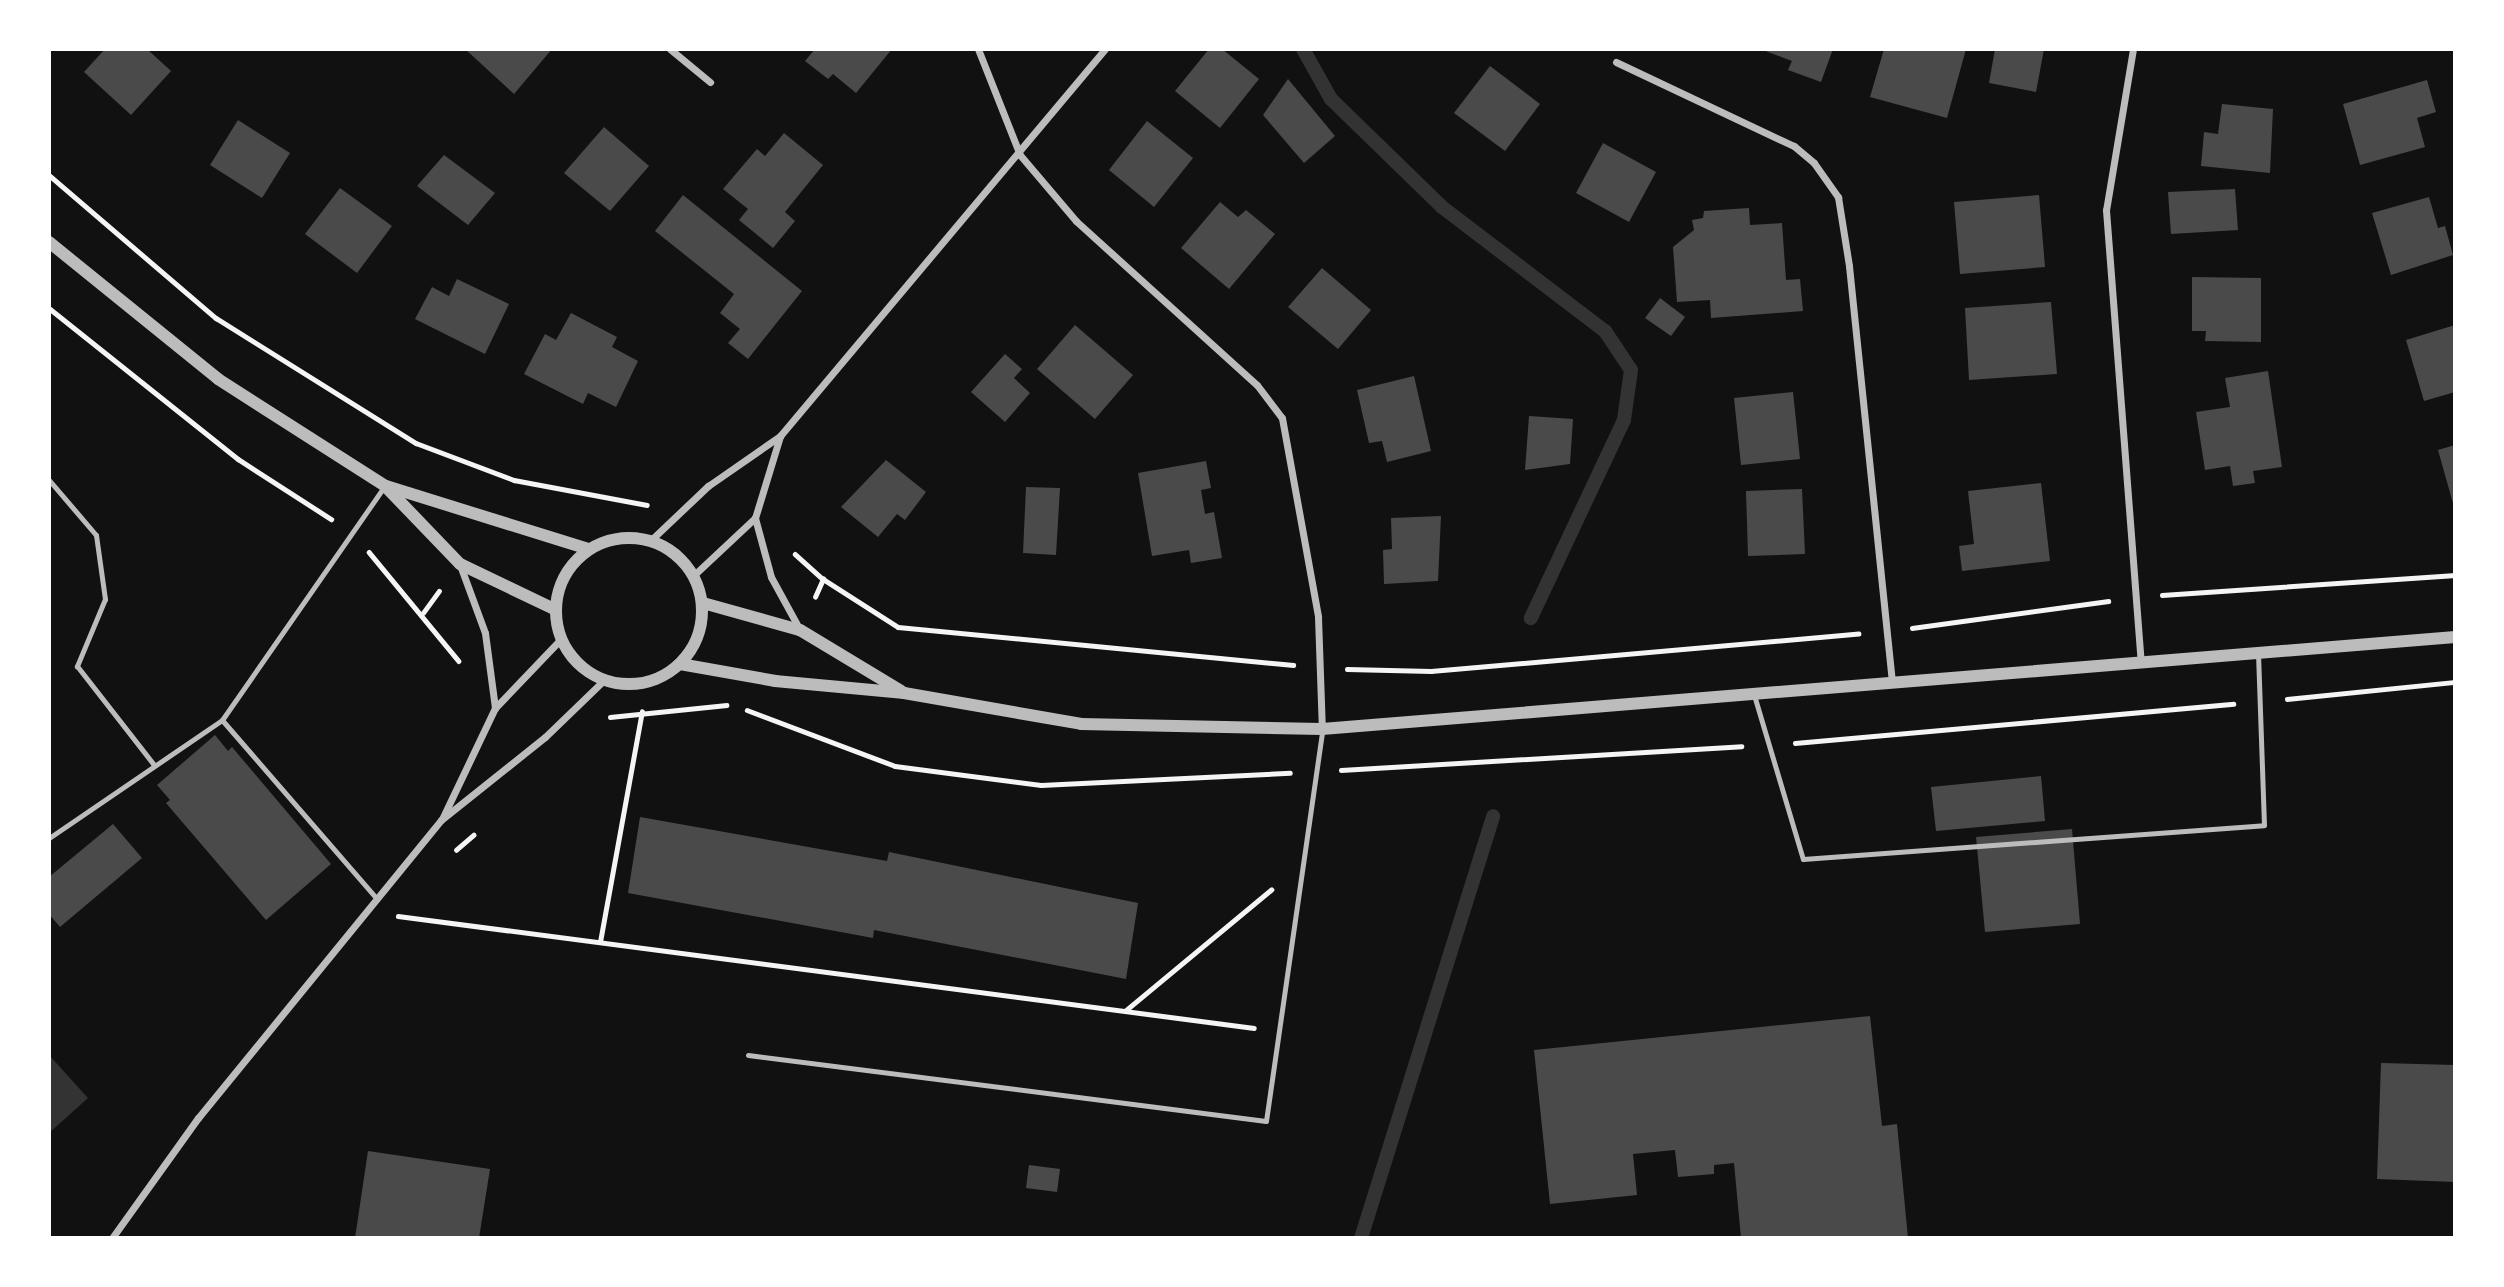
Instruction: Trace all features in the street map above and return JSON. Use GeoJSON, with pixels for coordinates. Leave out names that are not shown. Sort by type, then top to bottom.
{"type":"FeatureCollection","features":[{"type":"Feature","properties":{"kind":"street"},"geometry":{"type":"LineString","coordinates":[[670,49],[710,82]]}},
{"type":"Feature","properties":{"kind":"street"},"geometry":{"type":"LineString","coordinates":[[978,49],[1020,155],[1076,221],[1257,385],[1282,418],[1318,617],[1322,729]]}},
{"type":"Feature","properties":{"kind":"street"},"geometry":{"type":"LineString","coordinates":[[651,540],[708,486],[780,436],[1020,155],[1105,49]]}},
{"type":"Feature","properties":{"kind":"street"},"geometry":{"type":"LineString","coordinates":[[2133,49],[2106,210],[2141,663]]}},
{"type":"Feature","properties":{"kind":"street"},"geometry":{"type":"LineString","coordinates":[[1616,62],[1794,146],[1814,163],[1838,197],[1850,266],[1892,684]]}},
{"type":"Feature","properties":{"kind":"street"},"geometry":{"type":"LineString","coordinates":[[49,242],[218,379],[385,485],[460,564],[554,609]]}},
{"type":"Feature","properties":{"kind":"street"},"geometry":{"type":"LineString","coordinates":[[694,575],[755,518],[780,436]]}},
{"type":"Feature","properties":{"kind":"street"},"geometry":{"type":"LineString","coordinates":[[385,485],[588,549]]}},
{"type":"Feature","properties":{"kind":"street"},"geometry":{"type":"LineString","coordinates":[[755,518],[771,577],[800,630]]}},
{"type":"Feature","properties":{"kind":"street"},"geometry":{"type":"LineString","coordinates":[[618,537],[651,540],[676,553],[694,575],[703,603],[699,636],[680,664],[664,677],[635,685],[603,681],[577,665],[561,640],[554,609],[563,575],[588,549],[618,537]]}},
{"type":"Feature","properties":{"kind":"street"},"geometry":{"type":"LineString","coordinates":[[460,564],[485,633],[495,708]]}},
{"type":"Feature","properties":{"kind":"street"},"geometry":{"type":"LineString","coordinates":[[703,603],[800,630],[904,693]]}},
{"type":"Feature","properties":{"kind":"street"},"geometry":{"type":"LineString","coordinates":[[680,664],[775,681],[904,693],[1081,724],[1322,729],[2455,638]]}},
{"type":"Feature","properties":{"kind":"street"},"geometry":{"type":"LineString","coordinates":[[442,820],[495,708],[561,640]]}},
{"type":"Feature","properties":{"kind":"street"},"geometry":{"type":"LineString","coordinates":[[112,1238],[198,1118],[442,820],[545,737],[603,681]]}},
{"type":"Feature","properties":{"kind":"lane"},"geometry":{"type":"LineString","coordinates":[[49,480],[96,535],[105,599],[77,666],[154,765]]}},
{"type":"Feature","properties":{"kind":"lane"},"geometry":{"type":"LineString","coordinates":[[49,838],[222,720],[385,485]]}},
{"type":"Feature","properties":{"kind":"lane"},"geometry":{"type":"LineString","coordinates":[[1754,695],[1802,859],[2264,825],[2262,702],[2258,654]]}},
{"type":"Feature","properties":{"kind":"lane"},"geometry":{"type":"LineString","coordinates":[[222,720],[377,899]]}},
{"type":"Feature","properties":{"kind":"lane"},"geometry":{"type":"LineString","coordinates":[[748,1055],[1266,1121],[1322,729]]}},
{"type":"Feature","properties":{"kind":"path"},"geometry":{"type":"LineString","coordinates":[[49,175],[216,318],[416,443],[514,480],[619,503],[659,502]]}},
{"type":"Feature","properties":{"kind":"path"},"geometry":{"type":"LineString","coordinates":[[49,308],[238,458],[352,533],[463,666]]}},
{"type":"Feature","properties":{"kind":"path"},"geometry":{"type":"LineString","coordinates":[[823,579],[898,627],[1320,668],[1431,671],[1886,631],[2136,597],[2455,575]]}},
{"type":"Feature","properties":{"kind":"path"},"geometry":{"type":"LineString","coordinates":[[743,708],[895,766],[1041,785],[1316,772],[1769,745],[2262,702],[2455,682]]}},
{"type":"Feature","properties":{"kind":"path"},"geometry":{"type":"LineString","coordinates":[[604,720],[614,714],[734,705]]}},
{"type":"Feature","properties":{"kind":"path"},"geometry":{"type":"LineString","coordinates":[[600,942],[642,712]]}},
{"type":"Feature","properties":{"kind":"path"},"geometry":{"type":"LineString","coordinates":[[1125,1011],[1301,865]]}},
{"type":"Feature","properties":{"kind":"path"},"geometry":{"type":"LineString","coordinates":[[377,899],[398,916],[1279,1031]]}},
{"type":"Feature","properties":{"kind":"shaded area"},"geometry":{"type":"Polygon","coordinates":[[[49,1055],[88,1098],[49,1133],[49,1055]]]}},
{"type":"Feature","properties":{"kind":"building"},"geometry":{"type":"Polygon","coordinates":[[[105,49],[147,49],[171,71],[131,115],[84,72],[105,49]]]}},
{"type":"Feature","properties":{"kind":"building"},"geometry":{"type":"Polygon","coordinates":[[[465,49],[552,49],[514,94],[465,49]]]}},
{"type":"Feature","properties":{"kind":"building"},"geometry":{"type":"Polygon","coordinates":[[[815,49],[892,49],[856,93],[833,74],[828,79],[805,61],[815,49]]]}},
{"type":"Feature","properties":{"kind":"building"},"geometry":{"type":"Polygon","coordinates":[[[1209,49],[1222,49],[1259,79],[1220,128],[1175,91],[1209,49]]]}},
{"type":"Feature","properties":{"kind":"building"},"geometry":{"type":"Polygon","coordinates":[[[1760,49],[1833,49],[1821,82],[1788,70],[1792,61],[1760,49]]]}},
{"type":"Feature","properties":{"kind":"building"},"geometry":{"type":"Polygon","coordinates":[[[1884,49],[1966,49],[1947,118],[1870,97],[1884,49]]]}},
{"type":"Feature","properties":{"kind":"building"},"geometry":{"type":"Polygon","coordinates":[[[1995,49],[2044,49],[2036,92],[1989,83],[1995,49]]]}},
{"type":"Feature","properties":{"kind":"building"},"geometry":{"type":"Polygon","coordinates":[[[1490,66],[1540,104],[1505,151],[1454,113],[1490,66]]]}},
{"type":"Feature","properties":{"kind":"building"},"geometry":{"type":"Polygon","coordinates":[[[1288,79],[1335,136],[1304,163],[1263,115],[1288,79]]]}},
{"type":"Feature","properties":{"kind":"building"},"geometry":{"type":"Polygon","coordinates":[[[2427,80],[2436,112],[2417,118],[2425,147],[2360,165],[2343,104],[2427,80]]]}},
{"type":"Feature","properties":{"kind":"building"},"geometry":{"type":"Polygon","coordinates":[[[2222,104],[2273,109],[2270,173],[2201,166],[2204,132],[2218,134],[2222,104]]]}},
{"type":"Feature","properties":{"kind":"building"},"geometry":{"type":"Polygon","coordinates":[[[238,120],[290,153],[262,198],[210,165],[238,120]]]}},
{"type":"Feature","properties":{"kind":"building"},"geometry":{"type":"Polygon","coordinates":[[[1147,121],[1193,158],[1154,207],[1109,170],[1147,121]]]}},
{"type":"Feature","properties":{"kind":"building"},"geometry":{"type":"Polygon","coordinates":[[[604,127],[649,166],[610,211],[564,173],[604,127]]]}},
{"type":"Feature","properties":{"kind":"building"},"geometry":{"type":"Polygon","coordinates":[[[784,133],[823,165],[785,212],[795,221],[773,248],[739,220],[748,209],[723,189],[757,149],[765,156],[784,133]]]}},
{"type":"Feature","properties":{"kind":"building"},"geometry":{"type":"Polygon","coordinates":[[[1603,143],[1656,172],[1629,222],[1576,193],[1603,143]]]}},
{"type":"Feature","properties":{"kind":"building"},"geometry":{"type":"Polygon","coordinates":[[[444,155],[495,193],[468,225],[417,186],[444,155]]]}},
{"type":"Feature","properties":{"kind":"building"},"geometry":{"type":"Polygon","coordinates":[[[340,188],[392,226],[357,273],[305,234],[340,188]]]}},
{"type":"Feature","properties":{"kind":"building"},"geometry":{"type":"Polygon","coordinates":[[[2235,189],[2238,230],[2171,234],[2168,192],[2235,189]]]}},
{"type":"Feature","properties":{"kind":"building"},"geometry":{"type":"Polygon","coordinates":[[[683,195],[802,291],[748,359],[728,343],[740,329],[720,313],[734,294],[655,231],[683,195]]]}},
{"type":"Feature","properties":{"kind":"building"},"geometry":{"type":"Polygon","coordinates":[[[2039,195],[2045,267],[1960,274],[1954,202],[2039,195]]]}},
{"type":"Feature","properties":{"kind":"building"},"geometry":{"type":"Polygon","coordinates":[[[2429,197],[2438,228],[2445,226],[2453,255],[2391,275],[2372,213],[2429,197]]]}},
{"type":"Feature","properties":{"kind":"building"},"geometry":{"type":"Polygon","coordinates":[[[1220,202],[1238,217],[1246,210],[1275,234],[1229,289],[1181,248],[1220,202]]]}},
{"type":"Feature","properties":{"kind":"building"},"geometry":{"type":"Polygon","coordinates":[[[1749,208],[1750,225],[1782,223],[1786,280],[1800,279],[1803,311],[1711,318],[1710,300],[1677,302],[1673,247],[1694,230],[1692,220],[1703,218],[1704,211],[1749,208]]]}},
{"type":"Feature","properties":{"kind":"building"},"geometry":{"type":"Polygon","coordinates":[[[1322,268],[1371,310],[1338,349],[1288,307],[1322,268]]]}},
{"type":"Feature","properties":{"kind":"building"},"geometry":{"type":"Polygon","coordinates":[[[2192,277],[2261,278],[2261,342],[2205,341],[2206,331],[2192,331],[2192,277]]]}},
{"type":"Feature","properties":{"kind":"building"},"geometry":{"type":"Polygon","coordinates":[[[457,279],[509,304],[485,354],[415,319],[432,287],[449,296],[457,279]]]}},
{"type":"Feature","properties":{"kind":"building"},"geometry":{"type":"Polygon","coordinates":[[[1660,298],[1685,317],[1671,336],[1645,318],[1660,298]]]}},
{"type":"Feature","properties":{"kind":"building"},"geometry":{"type":"Polygon","coordinates":[[[2051,302],[2057,374],[1969,380],[1965,308],[2051,302]]]}},
{"type":"Feature","properties":{"kind":"building"},"geometry":{"type":"Polygon","coordinates":[[[571,313],[617,337],[612,347],[638,361],[616,407],[588,393],[583,404],[524,374],[545,334],[556,340],[571,313]]]}},
{"type":"Feature","properties":{"kind":"building"},"geometry":{"type":"Polygon","coordinates":[[[1075,325],[1133,375],[1095,419],[1037,369],[1075,325]]]}},
{"type":"Feature","properties":{"kind":"building"},"geometry":{"type":"Polygon","coordinates":[[[2455,325],[2455,392],[2424,401],[2406,340],[2455,325]]]}},
{"type":"Feature","properties":{"kind":"building"},"geometry":{"type":"Polygon","coordinates":[[[1005,354],[1022,369],[1014,378],[1030,393],[1005,422],[971,392],[1005,354]]]}},
{"type":"Feature","properties":{"kind":"building"},"geometry":{"type":"Polygon","coordinates":[[[2268,371],[2282,467],[2253,471],[2255,483],[2233,486],[2230,466],[2205,470],[2196,412],[2230,407],[2225,378],[2268,371]]]}},
{"type":"Feature","properties":{"kind":"building"},"geometry":{"type":"Polygon","coordinates":[[[1414,376],[1431,451],[1387,462],[1382,441],[1369,443],[1357,390],[1414,376]]]}},
{"type":"Feature","properties":{"kind":"building"},"geometry":{"type":"Polygon","coordinates":[[[1793,392],[1800,459],[1741,465],[1734,398],[1793,392]]]}},
{"type":"Feature","properties":{"kind":"building"},"geometry":{"type":"Polygon","coordinates":[[[1529,416],[1573,419],[1570,464],[1525,470],[1529,416]]]}},
{"type":"Feature","properties":{"kind":"building"},"geometry":{"type":"Polygon","coordinates":[[[2455,445],[2455,507],[2454,507],[2438,450],[2455,445]]]}},
{"type":"Feature","properties":{"kind":"building"},"geometry":{"type":"Polygon","coordinates":[[[886,460],[926,492],[905,520],[897,514],[878,537],[841,507],[886,460]]]}},
{"type":"Feature","properties":{"kind":"building"},"geometry":{"type":"Polygon","coordinates":[[[1206,461],[1211,488],[1201,490],[1205,514],[1214,512],[1222,558],[1191,563],[1189,550],[1152,556],[1138,473],[1206,461]]]}},
{"type":"Feature","properties":{"kind":"building"},"geometry":{"type":"Polygon","coordinates":[[[2041,483],[2050,561],[1962,571],[1959,546],[1974,544],[1968,491],[2041,483]]]}},
{"type":"Feature","properties":{"kind":"building"},"geometry":{"type":"Polygon","coordinates":[[[1026,487],[1060,488],[1056,555],[1023,553],[1026,487]]]}},
{"type":"Feature","properties":{"kind":"building"},"geometry":{"type":"Polygon","coordinates":[[[1802,489],[1805,554],[1748,556],[1746,491],[1802,489]]]}},
{"type":"Feature","properties":{"kind":"building"},"geometry":{"type":"Polygon","coordinates":[[[1441,516],[1438,581],[1384,584],[1383,550],[1392,549],[1391,518],[1441,516]]]}},
{"type":"Feature","properties":{"kind":"building"},"geometry":{"type":"Polygon","coordinates":[[[215,735],[228,751],[232,747],[331,864],[266,920],[166,803],[170,800],[157,785],[215,735]]]}},
{"type":"Feature","properties":{"kind":"building"},"geometry":{"type":"Polygon","coordinates":[[[2041,776],[2045,821],[1936,831],[1931,787],[2041,776]]]}},
{"type":"Feature","properties":{"kind":"building"},"geometry":{"type":"Polygon","coordinates":[[[640,817],[887,861],[889,852],[1138,903],[1126,979],[874,930],[873,938],[628,893],[640,817]]]}},
{"type":"Feature","properties":{"kind":"building"},"geometry":{"type":"Polygon","coordinates":[[[113,824],[142,858],[60,927],[49,914],[49,877],[113,824]]]}},
{"type":"Feature","properties":{"kind":"building"},"geometry":{"type":"Polygon","coordinates":[[[2072,829],[2080,924],[1985,932],[1976,837],[2072,829]]]}},
{"type":"Feature","properties":{"kind":"building"},"geometry":{"type":"Polygon","coordinates":[[[1870,1016],[1882,1126],[1897,1124],[1908,1238],[1741,1238],[1734,1163],[1714,1165],[1714,1174],[1678,1177],[1675,1150],[1633,1154],[1637,1195],[1550,1204],[1534,1050],[1870,1016]]]}},
{"type":"Feature","properties":{"kind":"building"},"geometry":{"type":"Polygon","coordinates":[[[2381,1063],[2455,1065],[2455,1182],[2377,1179],[2381,1063]]]}},
{"type":"Feature","properties":{"kind":"building"},"geometry":{"type":"Polygon","coordinates":[[[368,1151],[490,1169],[479,1238],[355,1238],[368,1151]]]}},
{"type":"Feature","properties":{"kind":"building"},"geometry":{"type":"Polygon","coordinates":[[[1029,1165],[1060,1169],[1057,1192],[1026,1188],[1029,1165]]]}},
{"type":"Feature","properties":{"kind":"waterway"},"geometry":{"type":"LineString","coordinates":[[1303,49],[1331,99],[1442,207],[1605,331],[1631,370],[1624,420],[1531,618]]}},
{"type":"Feature","properties":{"kind":"waterway"},"geometry":{"type":"LineString","coordinates":[[1361,1238],[1493,816]]}}]}
